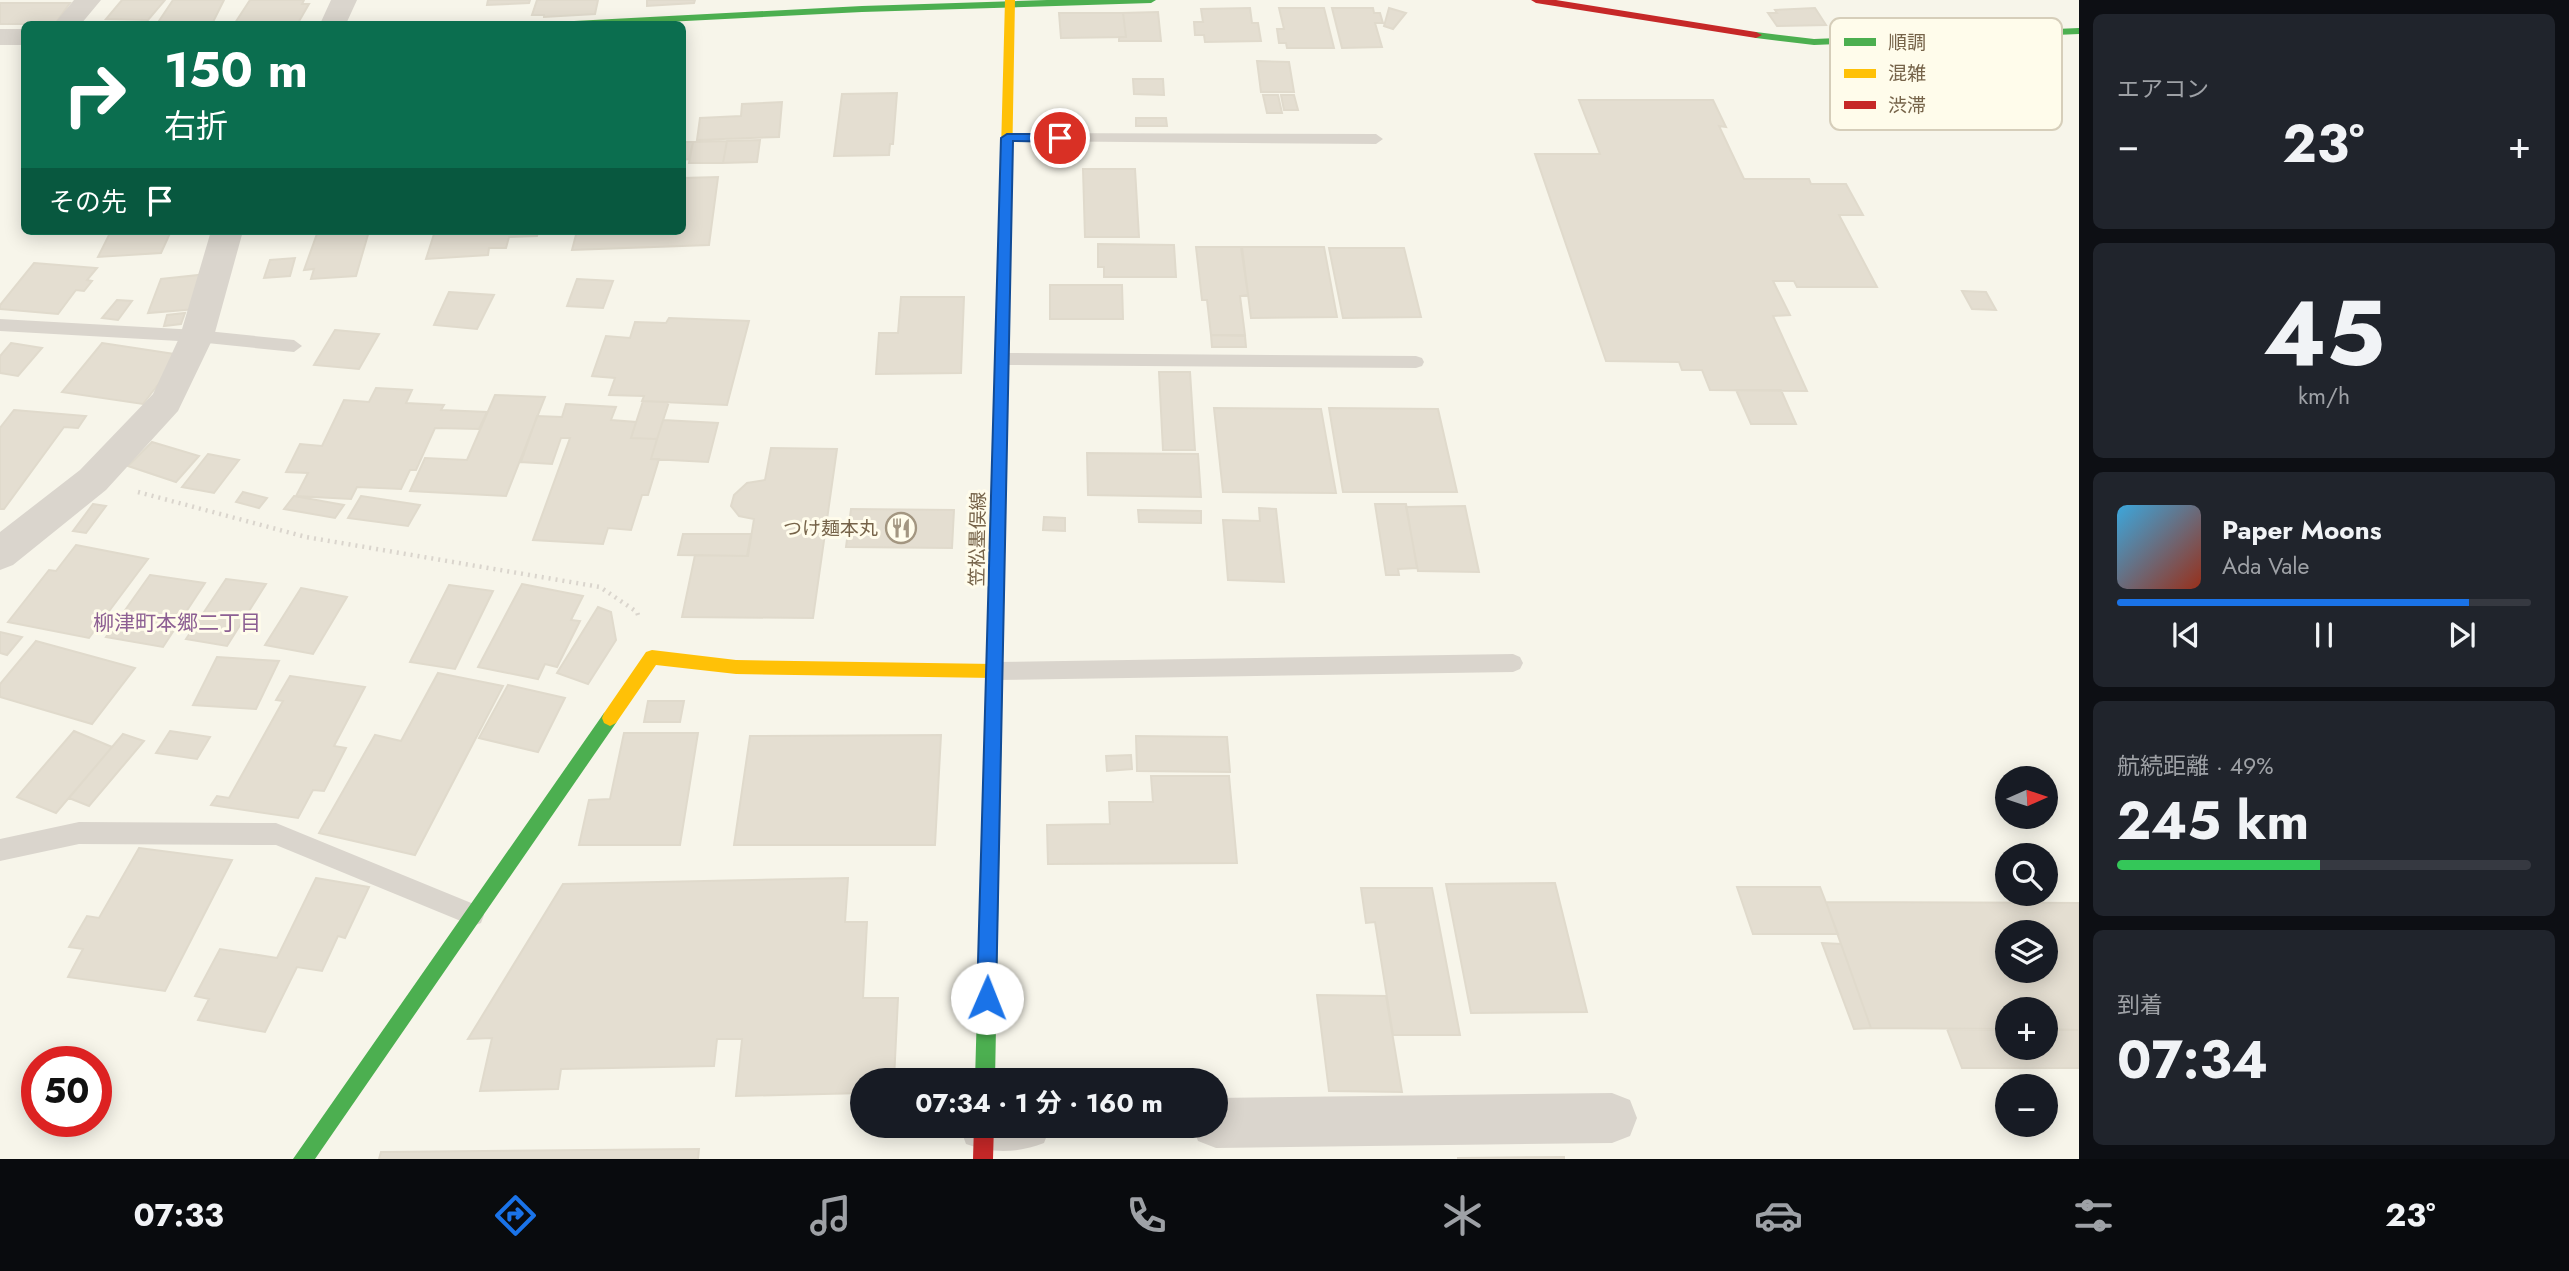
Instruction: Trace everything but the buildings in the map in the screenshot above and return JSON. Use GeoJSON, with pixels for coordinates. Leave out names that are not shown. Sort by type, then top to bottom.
{"type":"FeatureCollection","features":[{"type":"Feature","properties":{"kind":"street"},"geometry":{"type":"LineString","coordinates":[[70,21],[88,0]]}},
{"type":"Feature","properties":{"kind":"street"},"geometry":{"type":"LineString","coordinates":[[334,21],[344,0]]}},
{"type":"Feature","properties":{"kind":"street"},"geometry":{"type":"LineString","coordinates":[[626,21],[971,6],[1010,1],[1151,0]]}},
{"type":"Feature","properties":{"kind":"street"},"geometry":{"type":"LineString","coordinates":[[1536,0],[1586,6],[1769,38],[1830,41]]}},
{"type":"Feature","properties":{"kind":"street","name":"笠松墨俣線"},"geometry":{"type":"LineString","coordinates":[[985,1068],[1010,1]]}},
{"type":"Feature","properties":{"kind":"street"},"geometry":{"type":"LineString","coordinates":[[0,37],[21,37]]}},
{"type":"Feature","properties":{"kind":"street"},"geometry":{"type":"LineString","coordinates":[[0,554],[93,480],[166,402],[197,336],[226,235]]}},
{"type":"Feature","properties":{"kind":"street"},"geometry":{"type":"LineString","coordinates":[[303,1159],[652,657],[736,667],[994,671]]}},
{"type":"Feature","properties":{"kind":"street"},"geometry":{"type":"LineString","coordinates":[[1228,1123],[1612,1118]]}},
{"type":"Feature","properties":{"kind":"street"},"geometry":{"type":"LineString","coordinates":[[983,1159],[984,1138]]}},
{"type":"Feature","properties":{"kind":"lane"},"geometry":{"type":"LineString","coordinates":[[1007,138],[1376,139]]}},
{"type":"Feature","properties":{"kind":"lane"},"geometry":{"type":"LineString","coordinates":[[0,325],[197,336],[294,346]]}},
{"type":"Feature","properties":{"kind":"lane"},"geometry":{"type":"LineString","coordinates":[[1002,359],[1416,362]]}},
{"type":"Feature","properties":{"kind":"lane"},"geometry":{"type":"LineString","coordinates":[[994,671],[1513,663]]}},
{"type":"Feature","properties":{"kind":"lane"},"geometry":{"type":"LineString","coordinates":[[0,850],[79,833],[276,835],[472,915]]}},
{"type":"Feature","properties":{"kind":"path"},"geometry":{"type":"LineString","coordinates":[[93,480],[306,537],[600,587],[637,612],[652,657]]}},
{"type":"Feature","properties":{"kind":"traffic: fast"},"geometry":{"type":"LineString","coordinates":[[632,21],[862,9],[1151,0]]}},
{"type":"Feature","properties":{"kind":"traffic: fast"},"geometry":{"type":"LineString","coordinates":[[2062,32],[2079,31]]}},
{"type":"Feature","properties":{"kind":"traffic: fast"},"geometry":{"type":"LineString","coordinates":[[1756,35],[1830,41]]}},
{"type":"Feature","properties":{"kind":"traffic: fast"},"geometry":{"type":"LineString","coordinates":[[985,1068],[1000,449]]}},
{"type":"Feature","properties":{"kind":"traffic: fast"},"geometry":{"type":"LineString","coordinates":[[303,1159],[610,718]]}},
{"type":"Feature","properties":{"kind":"traffic: slow"},"geometry":{"type":"LineString","coordinates":[[1000,449],[1010,0]]}},
{"type":"Feature","properties":{"kind":"traffic: slow"},"geometry":{"type":"LineString","coordinates":[[610,718],[652,657],[736,667],[994,671]]}},
{"type":"Feature","properties":{"kind":"traffic: jam"},"geometry":{"type":"LineString","coordinates":[[1536,0],[1756,35]]}},
{"type":"Feature","properties":{"kind":"traffic: jam"},"geometry":{"type":"LineString","coordinates":[[983,1159],[984,1138]]}},
{"type":"Feature","properties":{"kind":"place","name":"つけ麺本丸"},"geometry":{"type":"Point","coordinates":[901,528]}},
{"type":"Feature","properties":{"kind":"district","name":"柳津町本郷二丁目"},"geometry":{"type":"Point","coordinates":[177,623]}},
{"type":"Feature","properties":{"kind":"route"},"geometry":{"type":"LineString","coordinates":[[987,998],[1007,138],[1060,138]]}}]}
